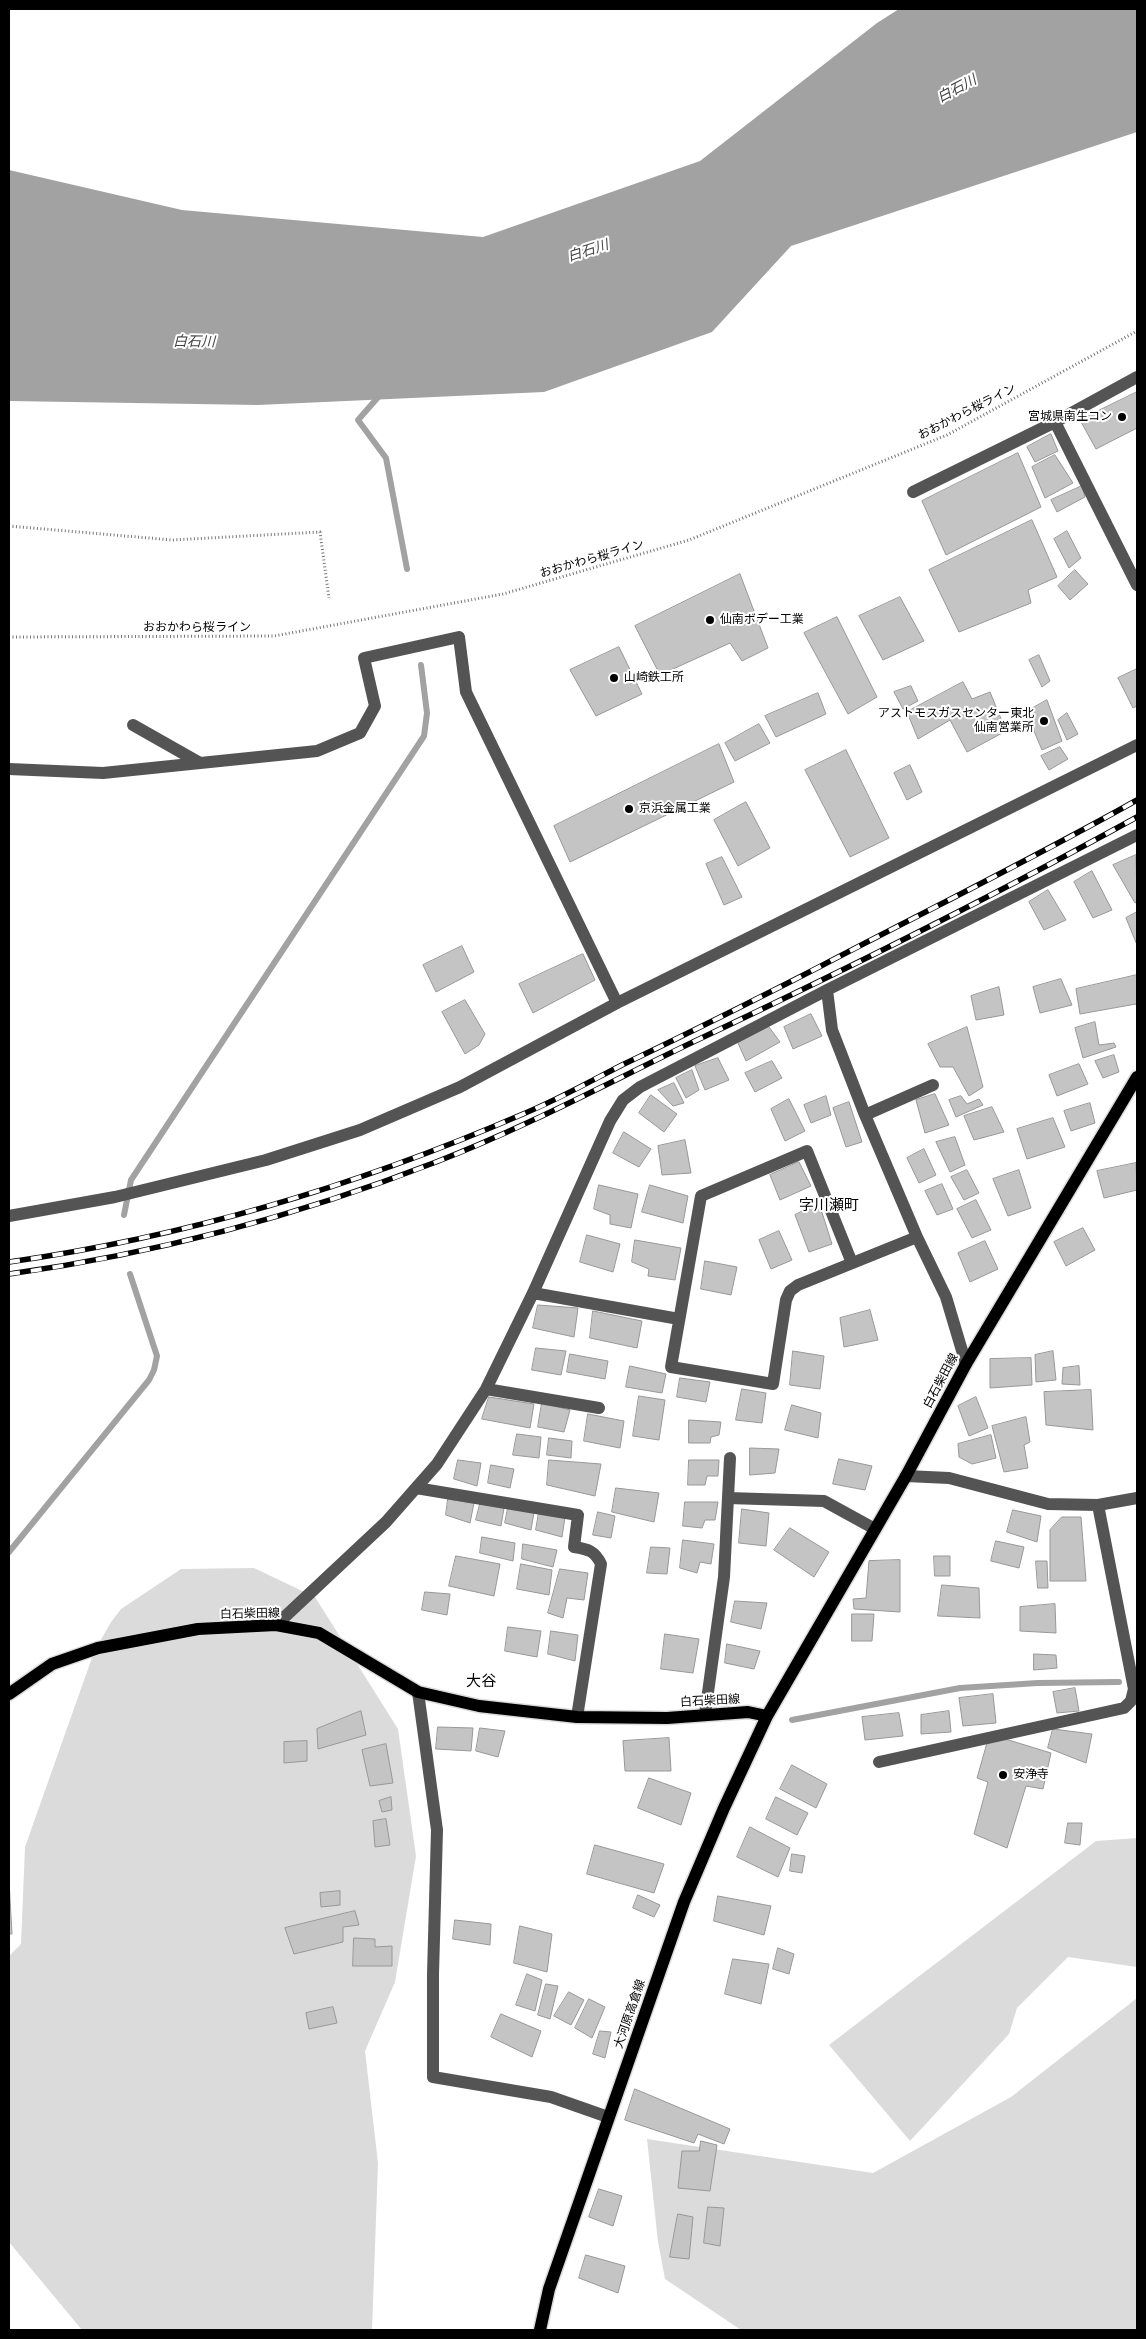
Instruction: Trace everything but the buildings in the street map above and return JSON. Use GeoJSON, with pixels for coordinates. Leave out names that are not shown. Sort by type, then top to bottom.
{"type":"FeatureCollection","features":[{"type":"Feature","properties":{"kind":"main road","name":"白石柴田線"},"geometry":{"type":"LineString","coordinates":[[9,1694],[52,1664],[98,1648],[198,1629],[276,1625],[319,1633],[418,1692],[479,1706],[577,1717],[667,1718],[748,1712],[767,1716],[906,1476],[966,1364],[1137,1077]]}},
{"type":"Feature","properties":{"kind":"main road","name":"大河原高倉線"},"geometry":{"type":"LineString","coordinates":[[540,2330],[549,2288],[684,1902],[724,1808],[767,1716]]}},
{"type":"Feature","properties":{"kind":"street"},"geometry":{"type":"LineString","coordinates":[[914,492],[1055,422],[1137,378]]}},
{"type":"Feature","properties":{"kind":"street"},"geometry":{"type":"LineString","coordinates":[[1055,422],[1137,585]]}},
{"type":"Feature","properties":{"kind":"street"},"geometry":{"type":"LineString","coordinates":[[9,769],[103,774],[317,751],[360,733],[375,706],[364,658],[459,638],[466,692],[617,1003]]}},
{"type":"Feature","properties":{"kind":"street"},"geometry":{"type":"LineString","coordinates":[[133,726],[200,763]]}},
{"type":"Feature","properties":{"kind":"street"},"geometry":{"type":"LineString","coordinates":[[9,1216],[136,1192],[266,1160],[360,1130],[460,1087],[617,1003],[1137,745]]}},
{"type":"Feature","properties":{"kind":"street"},"geometry":{"type":"LineString","coordinates":[[276,1625],[386,1522],[437,1464],[486,1389],[533,1293],[610,1122],[624,1100],[640,1088],[827,990],[1137,835]]}},
{"type":"Feature","properties":{"kind":"street"},"geometry":{"type":"LineString","coordinates":[[827,990],[832,1030],[865,1115],[917,1237],[946,1297],[966,1364]]}},
{"type":"Feature","properties":{"kind":"street"},"geometry":{"type":"LineString","coordinates":[[865,1115],[933,1085]]}},
{"type":"Feature","properties":{"kind":"street"},"geometry":{"type":"LineString","coordinates":[[852,1263],[807,1151],[701,1196],[671,1367],[774,1384],[786,1300],[790,1291],[798,1285],[917,1237]]}},
{"type":"Feature","properties":{"kind":"street"},"geometry":{"type":"LineString","coordinates":[[533,1293],[679,1319]]}},
{"type":"Feature","properties":{"kind":"street"},"geometry":{"type":"LineString","coordinates":[[486,1389],[599,1408]]}},
{"type":"Feature","properties":{"kind":"street"},"geometry":{"type":"LineString","coordinates":[[705,1714],[724,1577],[730,1458]]}},
{"type":"Feature","properties":{"kind":"street"},"geometry":{"type":"LineString","coordinates":[[906,1476],[949,1478],[1048,1504],[1098,1505],[1137,1498]]}},
{"type":"Feature","properties":{"kind":"street"},"geometry":{"type":"LineString","coordinates":[[416,1488],[578,1515],[574,1547],[589,1549],[597,1554],[601,1564],[577,1717]]}},
{"type":"Feature","properties":{"kind":"street"},"geometry":{"type":"LineString","coordinates":[[728,1498],[824,1501],[875,1529]]}},
{"type":"Feature","properties":{"kind":"street"},"geometry":{"type":"LineString","coordinates":[[879,1762],[1124,1708],[1131,1701],[1134,1689],[1098,1505]]}},
{"type":"Feature","properties":{"kind":"street"},"geometry":{"type":"LineString","coordinates":[[418,1692],[437,1830],[433,1974],[433,2077],[552,2098],[608,2117]]}},
{"type":"Feature","properties":{"kind":"path","name":"おおかわら桜ライン"},"geometry":{"type":"LineString","coordinates":[[9,637],[274,636],[503,594],[690,540],[947,435],[1137,331]]}},
{"type":"Feature","properties":{"kind":"path"},"geometry":{"type":"LineString","coordinates":[[9,526],[172,540],[320,532],[329,598]]}},
{"type":"Feature","properties":{"kind":"shaded area"},"geometry":{"type":"Polygon","coordinates":[[[254,1568],[315,1597],[398,1729],[416,1856],[395,1982],[365,2051],[378,2163],[372,2330],[82,2330],[9,2242],[9,1956],[21,1944],[25,1847],[94,1652],[111,1622],[121,1609],[181,1569],[254,1568]]]}},
{"type":"Feature","properties":{"kind":"shaded area"},"geometry":{"type":"Polygon","coordinates":[[[1137,1838],[1137,1967],[1068,1957],[1017,2008],[1009,2034],[910,2141],[829,2045],[1096,1841],[1137,1838]]]}},
{"type":"Feature","properties":{"kind":"shaded area"},"geometry":{"type":"Polygon","coordinates":[[[1137,1998],[1137,2330],[741,2330],[665,2279],[658,2242],[647,2139],[873,2173],[1011,2097],[1137,1998]]]}},
{"type":"Feature","properties":{"kind":"water","name":"白石川"},"geometry":{"type":"Polygon","coordinates":[[[899,9],[1137,9],[1137,132],[791,246],[712,332],[544,392],[258,405],[9,401],[9,170],[182,210],[483,237],[700,161],[877,23],[899,9]]]}},
{"type":"Feature","properties":{"kind":"waterway"},"geometry":{"type":"LineString","coordinates":[[380,395],[358,420],[386,458],[407,569]]}},
{"type":"Feature","properties":{"kind":"waterway"},"geometry":{"type":"LineString","coordinates":[[124,1215],[131,1180],[424,736],[427,713],[421,665]]}},
{"type":"Feature","properties":{"kind":"waterway"},"geometry":{"type":"LineString","coordinates":[[9,1552],[149,1380],[154,1370],[157,1356],[130,1274]]}},
{"type":"Feature","properties":{"kind":"waterway"},"geometry":{"type":"LineString","coordinates":[[792,1720],[960,1688],[1038,1683],[1119,1682]]}},
{"type":"Feature","properties":{"kind":"railway"},"geometry":{"type":"LineString","coordinates":[[9,1262],[75,1251],[206,1223],[335,1185],[461,1140],[548,1103],[747,1004],[1019,864],[1137,800]]}},
{"type":"Feature","properties":{"kind":"railway"},"geometry":{"type":"LineString","coordinates":[[9,1274],[118,1256],[226,1230],[332,1199],[469,1149],[566,1105],[861,961],[1028,876],[1137,817]]}},
{"type":"Feature","properties":{"kind":"place","name":"宮城県南生コン"},"geometry":{"type":"Point","coordinates":[1122,417]}},
{"type":"Feature","properties":{"kind":"place","name":"仙南ボデー工業"},"geometry":{"type":"Point","coordinates":[710,620]}},
{"type":"Feature","properties":{"kind":"place","name":"山崎鉄工所"},"geometry":{"type":"Point","coordinates":[614,678]}},
{"type":"Feature","properties":{"kind":"place","name":"アストモスガスセンター東北 仙南営業所"},"geometry":{"type":"Point","coordinates":[1044,721]}},
{"type":"Feature","properties":{"kind":"place","name":"京浜金属工業"},"geometry":{"type":"Point","coordinates":[629,809]}},
{"type":"Feature","properties":{"kind":"place","name":"安浄寺"},"geometry":{"type":"Point","coordinates":[1003,1775]}},
{"type":"Feature","properties":{"kind":"district","name":"字川瀬町"},"geometry":{"type":"Point","coordinates":[829,1206]}},
{"type":"Feature","properties":{"kind":"district","name":"大谷"},"geometry":{"type":"Point","coordinates":[481,1682]}}]}
